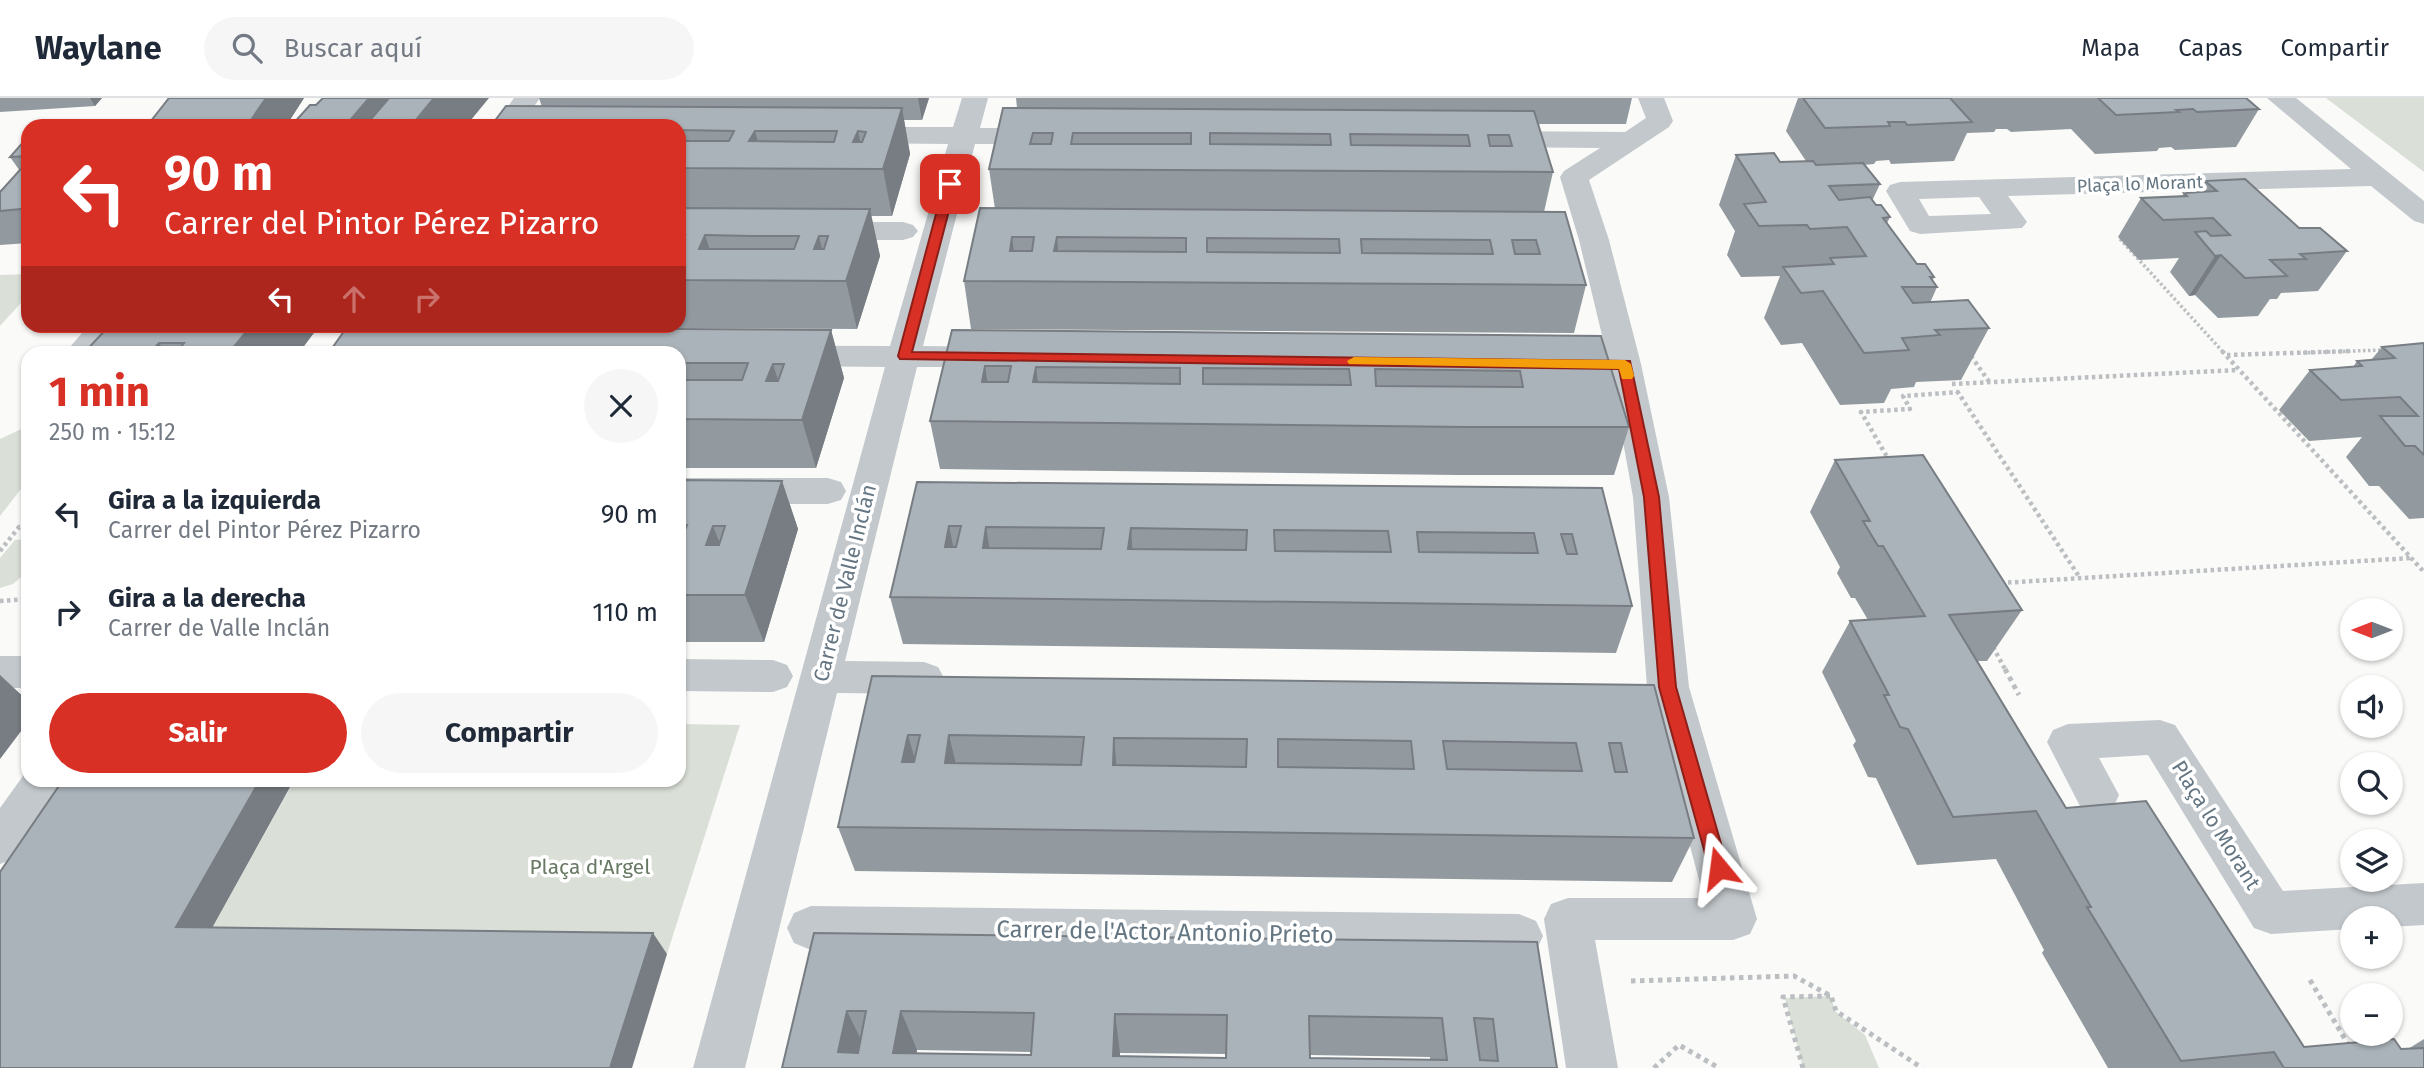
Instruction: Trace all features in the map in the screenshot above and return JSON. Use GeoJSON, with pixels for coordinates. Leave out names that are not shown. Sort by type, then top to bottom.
{"type":"FeatureCollection","features":[{"type":"Feature","properties":{"kind":"street"},"geometry":{"type":"LineString","coordinates":[[512,119],[527,98]]}},
{"type":"Feature","properties":{"kind":"street","name":"Carrer de Valle Inclán"},"geometry":{"type":"LineString","coordinates":[[719,1068],[975,98]]}},
{"type":"Feature","properties":{"kind":"street"},"geometry":{"type":"LineString","coordinates":[[1592,1068],[1568,919],[1733,919],[1668,687],[1651,497],[1611,364],[1594,240],[1574,177],[1660,121],[1651,98]]}},
{"type":"Feature","properties":{"kind":"street"},"geometry":{"type":"LineString","coordinates":[[2280,98],[2424,215]]}},
{"type":"Feature","properties":{"kind":"street"},"geometry":{"type":"LineString","coordinates":[[828,135],[1077,136]]}},
{"type":"Feature","properties":{"kind":"street"},"geometry":{"type":"LineString","coordinates":[[1463,139],[1630,140]]}},
{"type":"Feature","properties":{"kind":"street","name":"Plaça lo Morant"},"geometry":{"type":"LineString","coordinates":[[1988,188],[2377,177]]}},
{"type":"Feature","properties":{"kind":"street"},"geometry":{"type":"LineString","coordinates":[[791,231],[903,231]]}},
{"type":"Feature","properties":{"kind":"street"},"geometry":{"type":"LineString","coordinates":[[686,355],[1027,357]]}},
{"type":"Feature","properties":{"kind":"street"},"geometry":{"type":"LineString","coordinates":[[686,491],[828,491]]}},
{"type":"Feature","properties":{"kind":"street"},"geometry":{"type":"LineString","coordinates":[[0,672],[21,672]]}},
{"type":"Feature","properties":{"kind":"street"},"geometry":{"type":"LineString","coordinates":[[686,675],[773,676]]}},
{"type":"Feature","properties":{"kind":"street"},"geometry":{"type":"LineString","coordinates":[[821,677],[957,679]]}},
{"type":"Feature","properties":{"kind":"street"},"geometry":{"type":"LineString","coordinates":[[1626,687],[1668,687]]}},
{"type":"Feature","properties":{"kind":"street","name":"Plaça lo Morant"},"geometry":{"type":"LineString","coordinates":[[2097,795],[2068,742],[2160,737],[2271,914],[2424,904]]}},
{"type":"Feature","properties":{"kind":"street"},"geometry":{"type":"LineString","coordinates":[[0,844],[40,787]]}},
{"type":"Feature","properties":{"kind":"street","name":"Carrer de l'Actor Antonio Prieto"},"geometry":{"type":"LineString","coordinates":[[811,928],[1519,936]]}},
{"type":"Feature","properties":{"kind":"path"},"geometry":{"type":"LineString","coordinates":[[2120,239],[2423,571]]}},
{"type":"Feature","properties":{"kind":"path"},"geometry":{"type":"LineString","coordinates":[[2226,355],[2385,350]]}},
{"type":"Feature","properties":{"kind":"path"},"geometry":{"type":"LineString","coordinates":[[1969,352],[1990,383]]}},
{"type":"Feature","properties":{"kind":"path"},"geometry":{"type":"LineString","coordinates":[[2080,578],[1952,384],[2239,370]]}},
{"type":"Feature","properties":{"kind":"path"},"geometry":{"type":"LineString","coordinates":[[1894,470],[1861,412],[1910,410],[1903,396],[1958,392]]}},
{"type":"Feature","properties":{"kind":"path"},"geometry":{"type":"LineString","coordinates":[[0,551],[21,527]]}},
{"type":"Feature","properties":{"kind":"path"},"geometry":{"type":"LineString","coordinates":[[1987,584],[2411,558]]}},
{"type":"Feature","properties":{"kind":"path"},"geometry":{"type":"LineString","coordinates":[[0,601],[21,599]]}},
{"type":"Feature","properties":{"kind":"path"},"geometry":{"type":"LineString","coordinates":[[1987,635],[2019,695]]}},
{"type":"Feature","properties":{"kind":"path"},"geometry":{"type":"LineString","coordinates":[[1651,980],[1794,976],[1831,996],[1836,1011],[1922,1068]]}},
{"type":"Feature","properties":{"kind":"path"},"geometry":{"type":"LineString","coordinates":[[2310,980],[2356,1057]]}},
{"type":"Feature","properties":{"kind":"path"},"geometry":{"type":"LineString","coordinates":[[1803,1068],[1783,997],[1831,996]]}},
{"type":"Feature","properties":{"kind":"path"},"geometry":{"type":"LineString","coordinates":[[1654,1068],[1679,1045],[1719,1068]]}},
{"type":"Feature","properties":{"kind":"green space"},"geometry":{"type":"Polygon","coordinates":[[[2326,98],[2424,98],[2424,172],[2326,98]]]}},
{"type":"Feature","properties":{"kind":"green space"},"geometry":{"type":"Polygon","coordinates":[[[21,274],[21,303],[0,326],[0,275],[21,274]]]}},
{"type":"Feature","properties":{"kind":"green space"},"geometry":{"type":"Polygon","coordinates":[[[21,429],[21,489],[0,516],[0,439],[21,429]]]}},
{"type":"Feature","properties":{"kind":"green space"},"geometry":{"type":"Polygon","coordinates":[[[15,540],[21,540],[21,577],[13,584],[0,588],[0,558],[15,540]]]}},
{"type":"Feature","properties":{"kind":"green space","name":"Plaça d'Argel"},"geometry":{"type":"Polygon","coordinates":[[[686,724],[740,725],[667,954],[201,948],[291,787],[686,787],[686,724]]]}},
{"type":"Feature","properties":{"kind":"green space"},"geometry":{"type":"Polygon","coordinates":[[[1830,996],[1836,1012],[1865,1035],[1879,1068],[1803,1068],[1785,998],[1830,996]]]}},
{"type":"Feature","properties":{"kind":"building"},"geometry":{"type":"Polygon","coordinates":[[[169,98],[266,98],[252,119],[152,119],[169,98]]]}},
{"type":"Feature","properties":{"kind":"building"},"geometry":{"type":"Polygon","coordinates":[[[323,98],[369,98],[352,118],[372,118],[389,98],[434,98],[417,119],[297,119],[310,105],[316,105],[323,98]]]}},
{"type":"Feature","properties":{"kind":"building"},"geometry":{"type":"Polygon","coordinates":[[[1803,98],[1950,98],[1972,122],[1907,125],[1905,122],[1888,122],[1890,126],[1825,128],[1803,98]]]}},
{"type":"Feature","properties":{"kind":"building"},"geometry":{"type":"Polygon","coordinates":[[[2098,98],[2246,98],[2259,109],[2197,112],[2193,109],[2116,115],[2098,98]]]}},
{"type":"Feature","properties":{"kind":"building"},"geometry":{"type":"Polygon","coordinates":[[[506,106],[902,108],[883,169],[686,168],[686,141],[729,141],[734,131],[686,130],[686,119],[496,119],[506,106]],[[755,131],[749,141],[834,142],[837,131],[755,131]],[[858,131],[853,142],[862,142],[866,132],[858,131]]]}},
{"type":"Feature","properties":{"kind":"building"},"geometry":{"type":"Polygon","coordinates":[[[1003,108],[1534,111],[1553,172],[989,169],[1003,108]],[[1033,133],[1030,144],[1051,144],[1053,133],[1033,133]],[[1073,133],[1071,144],[1191,144],[1191,133],[1073,133]],[[1210,133],[1210,144],[1331,145],[1330,134],[1210,133]],[[1350,134],[1351,145],[1470,146],[1468,135],[1350,134]],[[1488,135],[1490,146],[1512,146],[1509,135],[1488,135]]]}},
{"type":"Feature","properties":{"kind":"building"},"geometry":{"type":"Polygon","coordinates":[[[21,145],[21,156],[10,157],[21,145]]]}},
{"type":"Feature","properties":{"kind":"building"},"geometry":{"type":"Polygon","coordinates":[[[1774,153],[1780,162],[1813,161],[1816,165],[1863,163],[1880,184],[1829,186],[1839,200],[1870,197],[1876,205],[1881,205],[1890,217],[1883,218],[1917,264],[1925,264],[1937,287],[1902,287],[1913,303],[1968,300],[1989,328],[1935,330],[1940,335],[1902,338],[1909,350],[1864,353],[1823,291],[1801,293],[1783,267],[1834,264],[1830,258],[1866,256],[1847,227],[1810,229],[1807,225],[1759,226],[1744,204],[1766,202],[1736,155],[1774,153]]]}},
{"type":"Feature","properties":{"kind":"building"},"geometry":{"type":"Polygon","coordinates":[[[21,169],[21,209],[0,211],[1,191],[21,169]]]}},
{"type":"Feature","properties":{"kind":"building"},"geometry":{"type":"Polygon","coordinates":[[[2245,179],[2299,228],[2320,228],[2347,251],[2300,254],[2306,259],[2270,260],[2287,276],[2245,278],[2221,255],[2215,256],[2195,232],[2206,231],[2211,236],[2230,235],[2213,218],[2163,220],[2141,198],[2187,196],[2184,193],[2217,191],[2205,181],[2245,179]]]}},
{"type":"Feature","properties":{"kind":"building"},"geometry":{"type":"Polygon","coordinates":[[[686,208],[870,209],[846,281],[686,280],[686,208]],[[705,235],[699,249],[794,249],[799,236],[705,235]],[[819,236],[814,249],[824,249],[828,236],[819,236]]]}},
{"type":"Feature","properties":{"kind":"building"},"geometry":{"type":"Polygon","coordinates":[[[980,208],[1565,212],[1586,285],[964,281],[980,208]],[[1012,237],[1010,251],[1032,251],[1034,237],[1012,237]],[[1057,237],[1054,251],[1186,252],[1186,238],[1057,237]],[[1207,238],[1207,252],[1340,253],[1339,239],[1207,238]],[[1361,239],[1362,253],[1493,254],[1490,240],[1361,239]],[[1512,240],[1515,254],[1540,254],[1536,240],[1512,240]]]}},
{"type":"Feature","properties":{"kind":"building"},"geometry":{"type":"Polygon","coordinates":[[[686,329],[831,330],[802,420],[686,419],[686,380],[742,380],[748,363],[686,363],[686,346],[334,346],[343,333],[686,333],[686,329]],[[773,364],[766,381],[778,381],[784,364],[773,364]]]}},
{"type":"Feature","properties":{"kind":"building"},"geometry":{"type":"Polygon","coordinates":[[[952,330],[1601,336],[1629,427],[1465,427],[930,421],[952,330]],[[985,366],[982,382],[1008,382],[1011,366],[985,366]],[[1036,367],[1033,382],[1180,384],[1180,368],[1036,367]],[[1203,368],[1203,384],[1351,385],[1349,369],[1203,368]],[[1375,369],[1376,386],[1523,387],[1520,371],[1375,369]]]}},
{"type":"Feature","properties":{"kind":"building"},"geometry":{"type":"Polygon","coordinates":[[[102,333],[245,333],[235,346],[182,346],[184,343],[159,343],[156,346],[90,346],[102,333]]]}},
{"type":"Feature","properties":{"kind":"building"},"geometry":{"type":"Polygon","coordinates":[[[2424,343],[2424,455],[2415,446],[2405,446],[2380,416],[2418,416],[2400,397],[2341,400],[2310,370],[2362,366],[2357,361],[2395,358],[2382,347],[2424,343]]]}},
{"type":"Feature","properties":{"kind":"building"},"geometry":{"type":"Polygon","coordinates":[[[1923,455],[2022,610],[1949,615],[2066,808],[2146,801],[2304,1047],[2340,1044],[2340,1046],[2424,1048],[2424,1068],[2284,1068],[2274,1052],[2181,1061],[2087,907],[2091,907],[2036,811],[1953,817],[1908,729],[1900,727],[1884,695],[1889,695],[1850,621],[1925,616],[1883,546],[1878,546],[1863,521],[1870,521],[1835,460],[1923,455]]]}},
{"type":"Feature","properties":{"kind":"building"},"geometry":{"type":"Polygon","coordinates":[[[686,480],[782,481],[745,595],[686,595],[686,480]],[[713,526],[706,545],[719,545],[725,526],[713,526]]]}},
{"type":"Feature","properties":{"kind":"building"},"geometry":{"type":"Polygon","coordinates":[[[917,482],[1602,488],[1632,606],[890,597],[917,482]],[[949,526],[945,547],[956,547],[961,526],[949,526]],[[986,527],[983,548],[1101,549],[1104,528],[986,527]],[[1131,528],[1128,549],[1246,550],[1247,530],[1131,528]],[[1274,530],[1275,551],[1391,552],[1388,531],[1274,530]],[[1417,532],[1419,552],[1538,553],[1534,533],[1417,532]],[[1561,534],[1567,554],[1577,554],[1572,534],[1561,534]]]}},
{"type":"Feature","properties":{"kind":"building"},"geometry":{"type":"Polygon","coordinates":[[[872,676],[1654,685],[1694,838],[838,827],[872,676]],[[908,735],[902,762],[914,762],[920,735],[908,735]],[[949,735],[945,763],[1081,765],[1084,737],[949,735]],[[1114,738],[1113,765],[1246,767],[1247,739],[1114,738]],[[1278,739],[1278,767],[1414,769],[1411,741],[1278,739]],[[1443,741],[1447,769],[1582,771],[1576,743],[1443,741]],[[1609,743],[1615,772],[1627,772],[1621,743],[1609,743]]]}},
{"type":"Feature","properties":{"kind":"building"},"geometry":{"type":"Polygon","coordinates":[[[58,787],[256,787],[176,927],[653,933],[610,1068],[0,1068],[0,872],[58,787]]]}},
{"type":"Feature","properties":{"kind":"building"},"geometry":{"type":"Polygon","coordinates":[[[814,933],[1537,942],[1557,1068],[782,1068],[814,933]],[[847,1011],[838,1052],[858,1053],[866,1011],[847,1011]],[[901,1011],[893,1053],[1031,1055],[1034,1013],[901,1011]],[[1115,1014],[1113,1056],[1226,1058],[1227,1015],[1115,1014]],[[1309,1016],[1310,1058],[1447,1060],[1442,1018],[1309,1016]],[[1474,1018],[1480,1060],[1498,1061],[1493,1019],[1474,1018]]]}},
{"type":"Feature","properties":{"kind":"slow traffic"},"geometry":{"type":"LineString","coordinates":[[1354,361],[1625,364],[1627,376]]}},
{"type":"Feature","properties":{"kind":"route"},"geometry":{"type":"LineString","coordinates":[[950,184],[905,356],[1625,364],[1651,497],[1668,687],[1719,868]]}}]}
